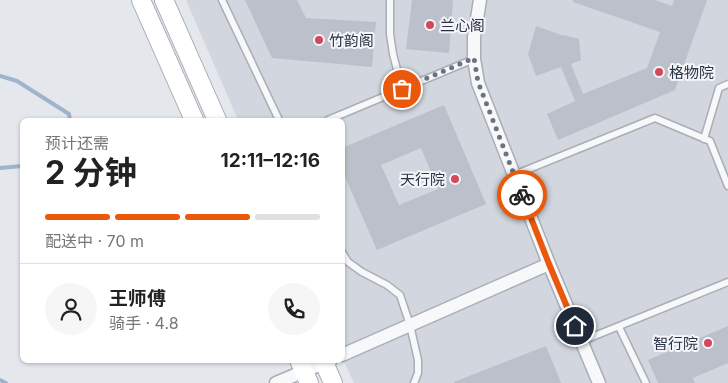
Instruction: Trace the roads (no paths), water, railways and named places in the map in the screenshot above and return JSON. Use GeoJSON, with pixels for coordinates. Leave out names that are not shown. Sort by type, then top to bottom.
{"type":"FeatureCollection","features":[{"type":"Feature","properties":{"kind":"main road"},"geometry":{"type":"LineString","coordinates":[[141,0],[193,118]]}},
{"type":"Feature","properties":{"kind":"main road"},"geometry":{"type":"LineString","coordinates":[[164,0],[216,118]]}},
{"type":"Feature","properties":{"kind":"main road"},"geometry":{"type":"LineString","coordinates":[[327,363],[333,383]]}},
{"type":"Feature","properties":{"kind":"street"},"geometry":{"type":"LineString","coordinates":[[480,0],[474,37],[474,58],[478,82],[549,264],[599,383]]}},
{"type":"Feature","properties":{"kind":"street"},"geometry":{"type":"LineString","coordinates":[[345,354],[549,264]]}},
{"type":"Feature","properties":{"kind":"street"},"geometry":{"type":"LineString","coordinates":[[276,383],[322,363]]}},
{"type":"Feature","properties":{"kind":"lane"},"geometry":{"type":"LineString","coordinates":[[222,0],[278,118]]}},
{"type":"Feature","properties":{"kind":"lane"},"geometry":{"type":"LineString","coordinates":[[390,0],[392,54],[402,89]]}},
{"type":"Feature","properties":{"kind":"lane"},"geometry":{"type":"LineString","coordinates":[[333,118],[474,58]]}},
{"type":"Feature","properties":{"kind":"lane"},"geometry":{"type":"LineString","coordinates":[[704,139],[719,88],[728,84]]}},
{"type":"Feature","properties":{"kind":"lane"},"geometry":{"type":"LineString","coordinates":[[514,175],[655,118],[710,141],[728,186]]}},
{"type":"Feature","properties":{"kind":"lane"},"geometry":{"type":"LineString","coordinates":[[345,257],[348,262],[362,272],[387,285],[400,295],[410,325],[418,360],[418,372],[414,383]]}},
{"type":"Feature","properties":{"kind":"lane"},"geometry":{"type":"LineString","coordinates":[[582,342],[728,282]]}},
{"type":"Feature","properties":{"kind":"lane"},"geometry":{"type":"LineString","coordinates":[[619,327],[646,383]]}},
{"type":"Feature","properties":{"kind":"waterway"},"geometry":{"type":"LineString","coordinates":[[0,76],[17,81],[69,114],[70,118]]}},
{"type":"Feature","properties":{"kind":"waterway"},"geometry":{"type":"LineString","coordinates":[[0,168],[20,166]]}},
{"type":"Feature","properties":{"kind":"waterway"},"geometry":{"type":"LineString","coordinates":[[0,380],[6,383]]}},
{"type":"Feature","properties":{"kind":"place","name":"兰心阁"},"geometry":{"type":"Point","coordinates":[430,25]}},
{"type":"Feature","properties":{"kind":"place","name":"竹韵阁"},"geometry":{"type":"Point","coordinates":[319,40]}},
{"type":"Feature","properties":{"kind":"place","name":"格物院"},"geometry":{"type":"Point","coordinates":[659,72]}},
{"type":"Feature","properties":{"kind":"place","name":"天行院"},"geometry":{"type":"Point","coordinates":[455,179]}},
{"type":"Feature","properties":{"kind":"place","name":"智行院"},"geometry":{"type":"Point","coordinates":[708,343]}}]}
